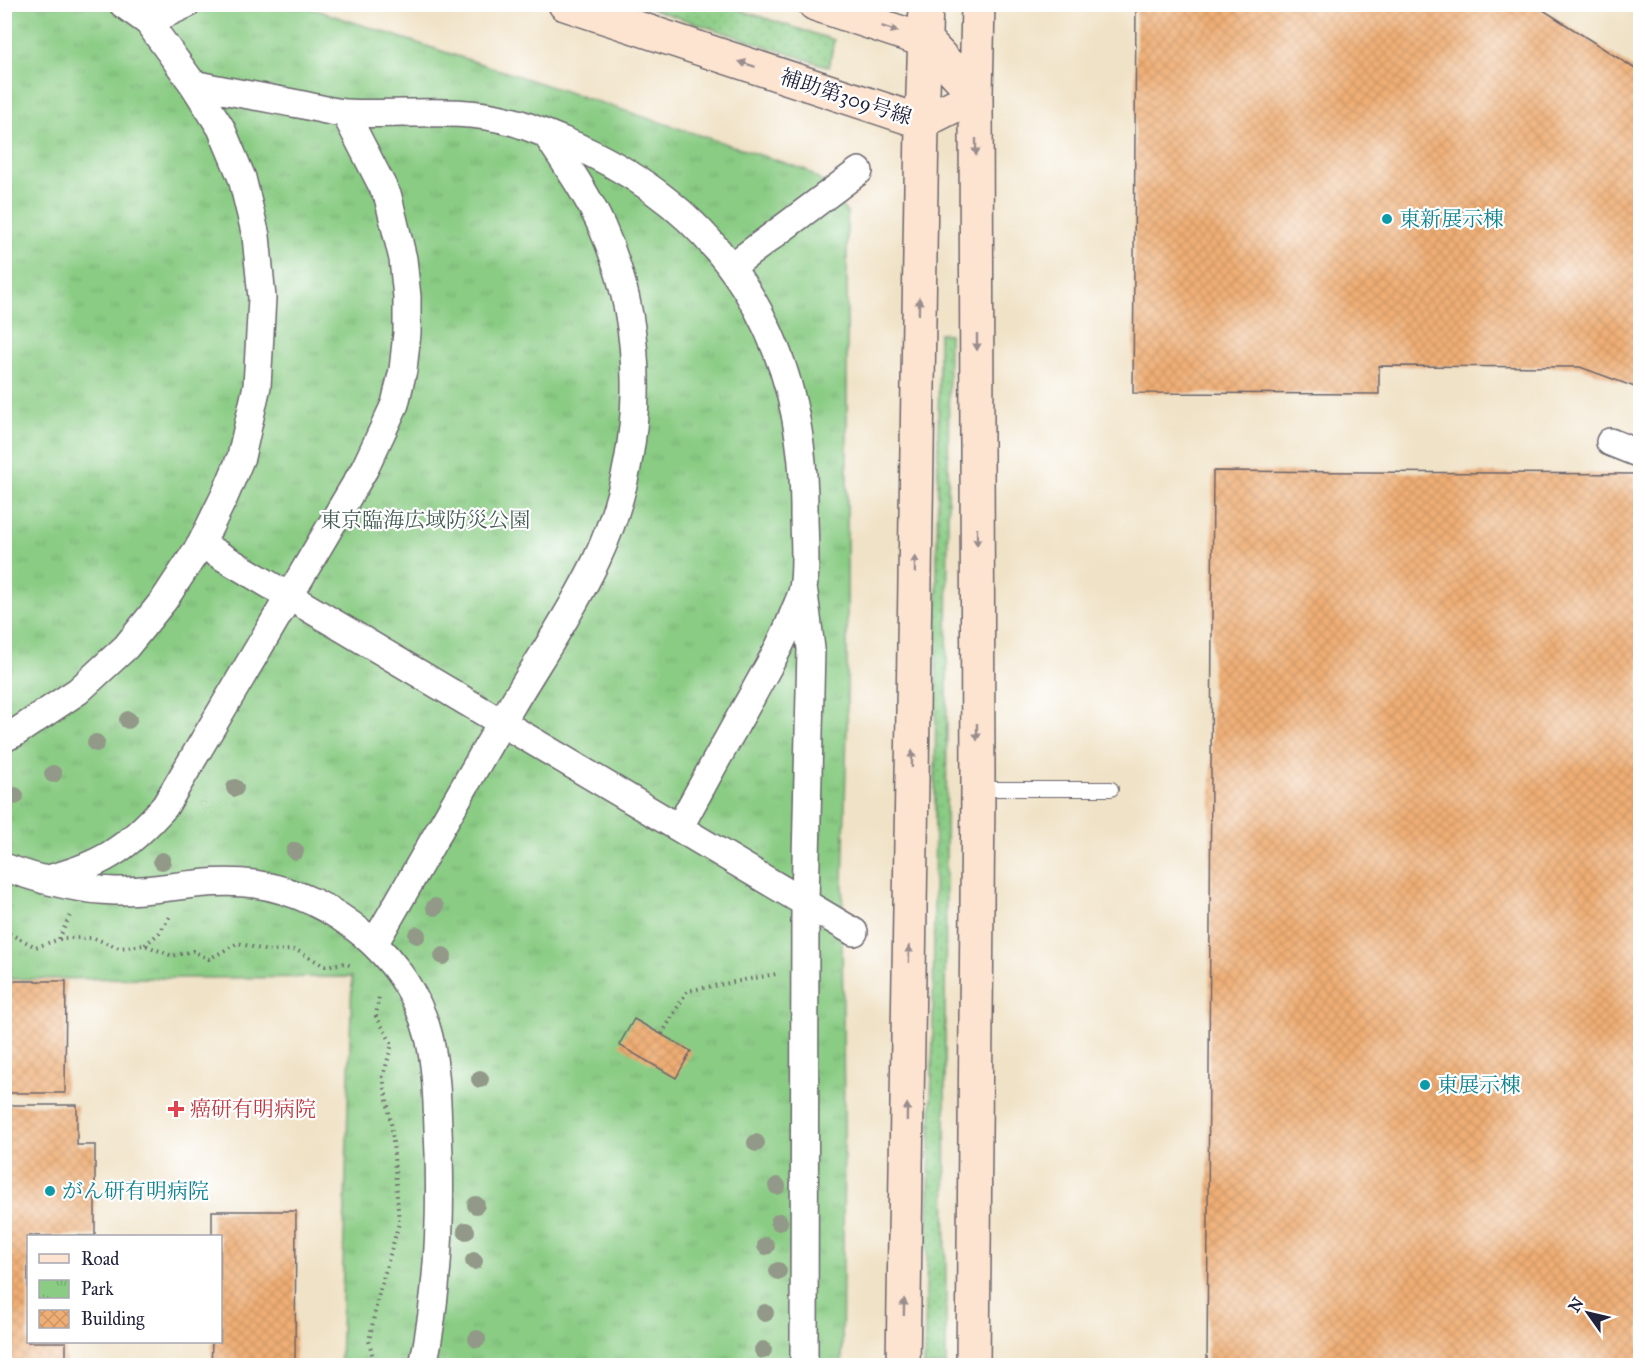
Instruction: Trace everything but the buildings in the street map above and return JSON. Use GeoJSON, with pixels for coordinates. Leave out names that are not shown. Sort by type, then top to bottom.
{"type":"FeatureCollection","features":[{"type":"Feature","properties":{"kind":"street"},"geometry":{"type":"LineString","coordinates":[[4,738],[78,691],[126,647],[164,600],[201,544],[241,457],[257,386],[262,298],[256,236],[242,178],[221,128],[193,84],[148,22],[123,4]]}},
{"type":"Feature","properties":{"kind":"street"},"geometry":{"type":"LineString","coordinates":[[148,22],[187,4]]}},
{"type":"Feature","properties":{"kind":"street","name":"補助第309号線"},"geometry":{"type":"LineString","coordinates":[[565,4],[922,122],[976,94]]}},
{"type":"Feature","properties":{"kind":"street"},"geometry":{"type":"LineString","coordinates":[[815,4],[926,40],[976,94]]}},
{"type":"Feature","properties":{"kind":"street"},"geometry":{"type":"LineString","coordinates":[[903,1365],[922,122],[926,4]]}},
{"type":"Feature","properties":{"kind":"street"},"geometry":{"type":"LineString","coordinates":[[973,1365],[978,789],[976,94],[978,4]]}},
{"type":"Feature","properties":{"kind":"street"},"geometry":{"type":"LineString","coordinates":[[193,84],[345,113],[441,111],[479,115],[514,122],[588,151],[654,190],[686,218],[730,267],[750,294],[765,322],[780,355],[798,427],[803,466],[803,588],[811,649],[805,902],[804,1365]]}},
{"type":"Feature","properties":{"kind":"street"},"geometry":{"type":"LineString","coordinates":[[44,880],[93,865],[113,854],[147,826],[165,806],[365,468],[395,404],[403,370],[407,333],[407,297],[403,259],[388,197],[345,113]]}},
{"type":"Feature","properties":{"kind":"street"},"geometry":{"type":"LineString","coordinates":[[374,944],[579,594],[610,525],[629,459],[636,396],[633,339],[620,278],[601,226],[546,134]]}},
{"type":"Feature","properties":{"kind":"street"},"geometry":{"type":"LineString","coordinates":[[730,267],[859,171]]}},
{"type":"Feature","properties":{"kind":"street"},"geometry":{"type":"LineString","coordinates":[[1610,442],[1641,454]]}},
{"type":"Feature","properties":{"kind":"street"},"geometry":{"type":"LineString","coordinates":[[201,544],[854,932]]}},
{"type":"Feature","properties":{"kind":"street"},"geometry":{"type":"LineString","coordinates":[[679,828],[785,639],[803,588]]}},
{"type":"Feature","properties":{"kind":"street"},"geometry":{"type":"LineString","coordinates":[[4,867],[44,880],[116,891],[213,882],[256,885],[296,895],[331,910],[353,924],[374,944],[386,977],[421,1014],[432,1055],[436,1084],[440,1224],[438,1263],[423,1365]]}},
{"type":"Feature","properties":{"kind":"lane"},"geometry":{"type":"LineString","coordinates":[[978,789],[1111,789]]}},
{"type":"Feature","properties":{"kind":"path"},"geometry":{"type":"LineString","coordinates":[[4,931],[36,947],[63,938],[94,939],[119,948],[145,945],[172,956],[193,951],[209,959],[238,944],[267,951],[296,950],[325,966],[345,963],[386,977],[380,991],[376,1016],[392,1044],[383,1077],[392,1129],[399,1223],[378,1297],[369,1341],[375,1365]]}},
{"type":"Feature","properties":{"kind":"path"},"geometry":{"type":"LineString","coordinates":[[662,1034],[687,991],[805,969]]}},
{"type":"Feature","properties":{"kind":"green space","name":"東京臨海広域防災公園"},"geometry":{"type":"Polygon","coordinates":[[[4,5],[301,5],[806,170],[822,182],[847,213],[847,726],[842,925],[844,1125],[842,1365],[340,1365],[352,977],[5,979],[4,5]]]}},
{"type":"Feature","properties":{"kind":"green space"},"geometry":{"type":"Polygon","coordinates":[[[640,5],[724,5],[834,40],[829,67],[640,5]]]}},
{"type":"Feature","properties":{"kind":"green space"},"geometry":{"type":"Polygon","coordinates":[[[939,333],[949,334],[945,1034],[946,1365],[924,1366],[933,1034],[939,333]]]}},
{"type":"Feature","properties":{"kind":"place","name":"東新展示棟"},"geometry":{"type":"Point","coordinates":[1387,219]}},
{"type":"Feature","properties":{"kind":"place","name":"東展示棟"},"geometry":{"type":"Point","coordinates":[1425,1085]}},
{"type":"Feature","properties":{"kind":"place","name":"癌研有明病院"},"geometry":{"type":"Point","coordinates":[176,1109]}},
{"type":"Feature","properties":{"kind":"place","name":"がん研有明病院"},"geometry":{"type":"Point","coordinates":[50,1191]}}]}
